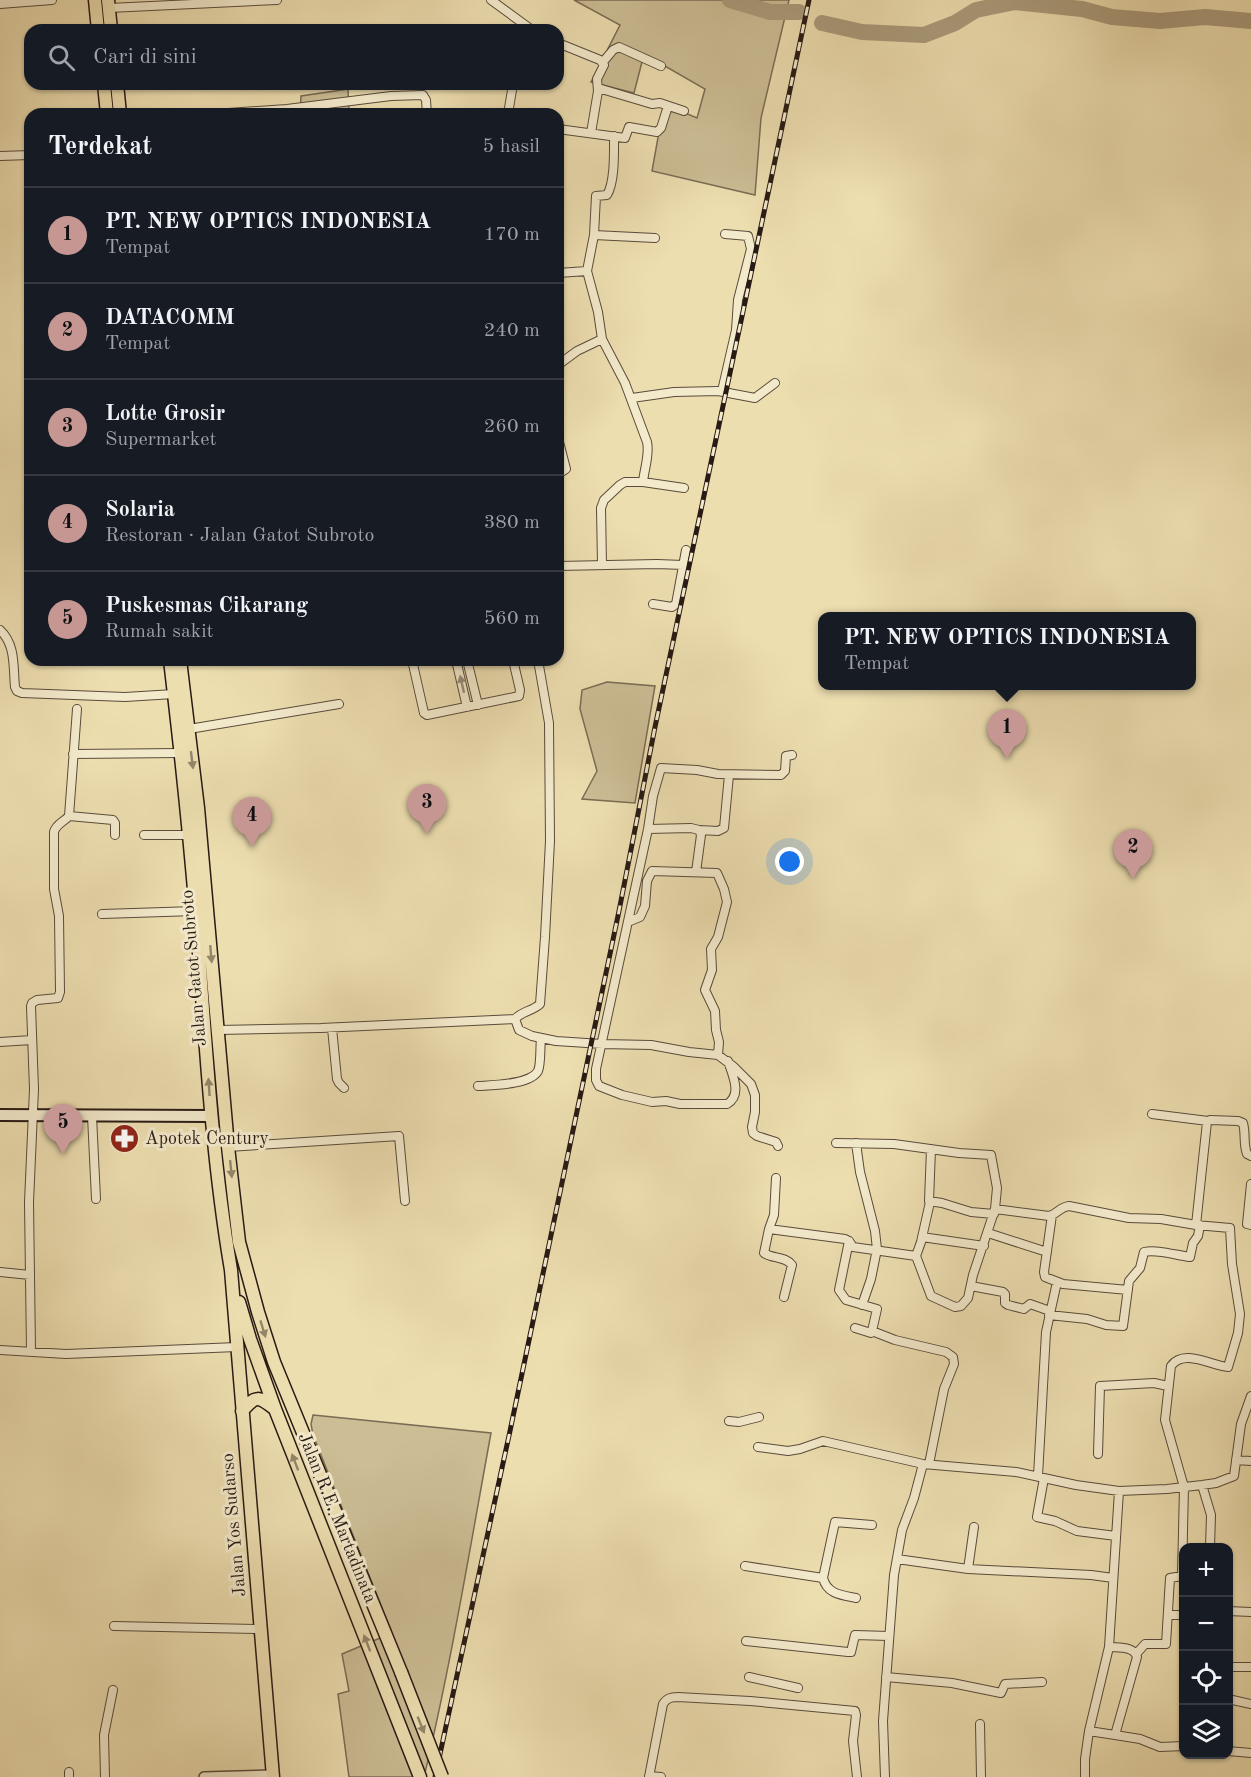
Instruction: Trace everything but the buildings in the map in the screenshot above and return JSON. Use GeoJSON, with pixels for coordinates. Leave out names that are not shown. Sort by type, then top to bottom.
{"type":"FeatureCollection","features":[{"type":"Feature","properties":{"kind":"highway"},"geometry":{"type":"LineString","coordinates":[[95,0],[97,24]]}},
{"type":"Feature","properties":{"kind":"highway"},"geometry":{"type":"LineString","coordinates":[[109,4],[111,24]]}},
{"type":"Feature","properties":{"kind":"highway"},"geometry":{"type":"LineString","coordinates":[[105,90],[107,108]]}},
{"type":"Feature","properties":{"kind":"highway"},"geometry":{"type":"LineString","coordinates":[[118,90],[119,108]]}},
{"type":"Feature","properties":{"kind":"highway","name":"Jalan Gatot Subroto"},"geometry":{"type":"LineString","coordinates":[[178,666],[174,694],[189,835],[222,1218],[231,1270]]}},
{"type":"Feature","properties":{"kind":"highway","name":"Jalan Gatot Subroto"},"geometry":{"type":"LineString","coordinates":[[180,666],[198,808],[228,1147],[239,1242],[247,1273]]}},
{"type":"Feature","properties":{"kind":"highway","name":"Jalan Yos Sudarso"},"geometry":{"type":"LineString","coordinates":[[231,1270],[273,1776]]}},
{"type":"Feature","properties":{"kind":"highway","name":"Jalan R.E. Martadinata"},"geometry":{"type":"LineString","coordinates":[[231,1270],[250,1339],[275,1409],[420,1777]]}},
{"type":"Feature","properties":{"kind":"highway","name":"Jalan R.E. Martadinata"},"geometry":{"type":"LineString","coordinates":[[247,1273],[274,1362],[442,1777]]}},
{"type":"Feature","properties":{"kind":"highway"},"geometry":{"type":"LineString","coordinates":[[242,1411],[258,1398],[275,1409]]}},
{"type":"Feature","properties":{"kind":"main road"},"geometry":{"type":"LineString","coordinates":[[0,1115],[212,1116]]}},
{"type":"Feature","properties":{"kind":"street"},"geometry":{"type":"LineString","coordinates":[[0,4],[52,0]]}},
{"type":"Feature","properties":{"kind":"street"},"geometry":{"type":"LineString","coordinates":[[109,4],[277,0]]}},
{"type":"Feature","properties":{"kind":"street"},"geometry":{"type":"LineString","coordinates":[[491,0],[522,24]]}},
{"type":"Feature","properties":{"kind":"street"},"geometry":{"type":"LineString","coordinates":[[564,46],[603,63]]}},
{"type":"Feature","properties":{"kind":"street"},"geometry":{"type":"LineString","coordinates":[[591,133],[598,88],[597,80],[604,68],[603,63],[613,50],[619,47],[661,66]]}},
{"type":"Feature","properties":{"kind":"street"},"geometry":{"type":"LineString","coordinates":[[598,88],[684,111]]}},
{"type":"Feature","properties":{"kind":"street"},"geometry":{"type":"LineString","coordinates":[[509,108],[512,90]]}},
{"type":"Feature","properties":{"kind":"street"},"geometry":{"type":"LineString","coordinates":[[295,108],[391,96],[423,95],[427,108]]}},
{"type":"Feature","properties":{"kind":"street"},"geometry":{"type":"LineString","coordinates":[[564,130],[625,138],[629,127],[658,132],[668,106]]}},
{"type":"Feature","properties":{"kind":"street"},"geometry":{"type":"LineString","coordinates":[[614,136],[609,192],[607,195],[596,196],[594,236],[587,271],[598,312],[602,339],[632,398],[648,447],[643,482]]}},
{"type":"Feature","properties":{"kind":"street"},"geometry":{"type":"LineString","coordinates":[[0,156],[24,155]]}},
{"type":"Feature","properties":{"kind":"street"},"geometry":{"type":"LineString","coordinates":[[722,392],[736,330],[738,300],[751,249],[748,236],[725,234]]}},
{"type":"Feature","properties":{"kind":"street"},"geometry":{"type":"LineString","coordinates":[[594,236],[655,238]]}},
{"type":"Feature","properties":{"kind":"street"},"geometry":{"type":"LineString","coordinates":[[564,273],[587,271]]}},
{"type":"Feature","properties":{"kind":"street"},"geometry":{"type":"LineString","coordinates":[[564,360],[602,339]]}},
{"type":"Feature","properties":{"kind":"street"},"geometry":{"type":"LineString","coordinates":[[632,398],[674,392],[722,392],[755,398],[775,383]]}},
{"type":"Feature","properties":{"kind":"street"},"geometry":{"type":"LineString","coordinates":[[602,565],[602,504],[622,483],[643,482],[684,488]]}},
{"type":"Feature","properties":{"kind":"street"},"geometry":{"type":"LineString","coordinates":[[653,604],[672,607],[676,604],[686,550]]}},
{"type":"Feature","properties":{"kind":"street"},"geometry":{"type":"LineString","coordinates":[[564,566],[683,565]]}},
{"type":"Feature","properties":{"kind":"street"},"geometry":{"type":"LineString","coordinates":[[0,630],[10,644],[15,687],[22,693],[125,697],[174,694]]}},
{"type":"Feature","properties":{"kind":"street"},"geometry":{"type":"LineString","coordinates":[[413,666],[425,715],[519,696],[520,690],[514,666]]}},
{"type":"Feature","properties":{"kind":"street"},"geometry":{"type":"LineString","coordinates":[[457,666],[467,707]]}},
{"type":"Feature","properties":{"kind":"street"},"geometry":{"type":"LineString","coordinates":[[468,666],[478,705]]}},
{"type":"Feature","properties":{"kind":"street"},"geometry":{"type":"LineString","coordinates":[[218,1030],[332,1028],[515,1019],[540,1004],[549,841],[549,723],[539,666]]}},
{"type":"Feature","properties":{"kind":"street"},"geometry":{"type":"LineString","coordinates":[[189,729],[339,704]]}},
{"type":"Feature","properties":{"kind":"street"},"geometry":{"type":"LineString","coordinates":[[31,1351],[30,1202],[34,1089],[32,1003],[37,1000],[58,998],[60,992],[59,916],[54,889],[54,832],[57,825],[69,816],[76,709]]}},
{"type":"Feature","properties":{"kind":"street"},"geometry":{"type":"LineString","coordinates":[[74,754],[180,753]]}},
{"type":"Feature","properties":{"kind":"street"},"geometry":{"type":"LineString","coordinates":[[728,1061],[734,1079],[735,1098],[731,1103],[716,1105],[652,1102],[622,1095],[597,1084],[595,1077],[621,962],[653,796],[661,768],[729,775],[783,775],[786,756],[792,755]]}},
{"type":"Feature","properties":{"kind":"street"},"geometry":{"type":"LineString","coordinates":[[648,829],[691,828],[718,831],[724,828],[729,775]]}},
{"type":"Feature","properties":{"kind":"street"},"geometry":{"type":"LineString","coordinates":[[69,816],[113,820],[115,835]]}},
{"type":"Feature","properties":{"kind":"street"},"geometry":{"type":"LineString","coordinates":[[696,872],[701,835],[699,830]]}},
{"type":"Feature","properties":{"kind":"street"},"geometry":{"type":"LineString","coordinates":[[144,835],[189,835]]}},
{"type":"Feature","properties":{"kind":"street"},"geometry":{"type":"LineString","coordinates":[[628,922],[640,917],[644,909],[647,881],[652,871],[717,873],[726,896],[724,917],[711,950],[712,970],[705,988],[715,1011],[719,1042],[718,1055]]}},
{"type":"Feature","properties":{"kind":"street"},"geometry":{"type":"LineString","coordinates":[[102,914],[195,911]]}},
{"type":"Feature","properties":{"kind":"street"},"geometry":{"type":"LineString","coordinates":[[515,1019],[519,1030],[532,1036],[556,1041],[651,1045],[718,1055],[728,1061],[752,1084],[755,1112],[753,1133],[776,1142],[778,1146]]}},
{"type":"Feature","properties":{"kind":"street"},"geometry":{"type":"LineString","coordinates":[[332,1028],[337,1079],[344,1088]]}},
{"type":"Feature","properties":{"kind":"street"},"geometry":{"type":"LineString","coordinates":[[478,1086],[525,1080],[536,1074],[539,1070],[541,1038]]}},
{"type":"Feature","properties":{"kind":"street"},"geometry":{"type":"LineString","coordinates":[[0,1042],[32,1040]]}},
{"type":"Feature","properties":{"kind":"street"},"geometry":{"type":"LineString","coordinates":[[1152,1114],[1243,1123],[1244,1145],[1247,1154],[1251,1156]]}},
{"type":"Feature","properties":{"kind":"street"},"geometry":{"type":"LineString","coordinates":[[92,1116],[96,1198]]}},
{"type":"Feature","properties":{"kind":"street"},"geometry":{"type":"LineString","coordinates":[[971,1286],[1003,1292],[1005,1303],[1024,1309],[1030,1304],[1049,1313],[1087,1319],[1106,1325],[1121,1326],[1124,1324],[1130,1278],[1141,1265],[1144,1252],[1190,1257],[1193,1243],[1198,1236],[1205,1130],[1208,1121]]}},
{"type":"Feature","properties":{"kind":"street"},"geometry":{"type":"LineString","coordinates":[[228,1147],[399,1136],[405,1201]]}},
{"type":"Feature","properties":{"kind":"street"},"geometry":{"type":"LineString","coordinates":[[836,1143],[894,1144],[909,1148],[931,1149],[991,1155],[997,1188],[994,1212],[968,1299],[961,1306],[955,1307],[929,1294],[916,1256],[930,1202],[928,1197],[931,1149]]}},
{"type":"Feature","properties":{"kind":"street"},"geometry":{"type":"LineString","coordinates":[[856,1143],[877,1249],[871,1279],[862,1305]]}},
{"type":"Feature","properties":{"kind":"street"},"geometry":{"type":"LineString","coordinates":[[776,1178],[774,1211],[765,1254],[789,1261],[792,1265],[784,1297]]}},
{"type":"Feature","properties":{"kind":"street"},"geometry":{"type":"LineString","coordinates":[[1251,1184],[1247,1224],[1251,1225]]}},
{"type":"Feature","properties":{"kind":"street"},"geometry":{"type":"LineString","coordinates":[[930,1202],[942,1203],[971,1212],[1049,1216],[1069,1206],[1124,1217],[1230,1228],[1232,1264],[1240,1314],[1238,1334],[1228,1367],[1206,1361],[1184,1359],[1177,1360],[1171,1366],[1165,1420],[1184,1487],[1182,1576],[1170,1578],[1166,1644],[1145,1644],[1137,1653],[1115,1735]]}},
{"type":"Feature","properties":{"kind":"street"},"geometry":{"type":"LineString","coordinates":[[1052,1215],[1044,1276],[1057,1282],[1128,1290]]}},
{"type":"Feature","properties":{"kind":"street"},"geometry":{"type":"LineString","coordinates":[[769,1229],[849,1241],[853,1247],[916,1256]]}},
{"type":"Feature","properties":{"kind":"street"},"geometry":{"type":"LineString","coordinates":[[988,1233],[1047,1252]]}},
{"type":"Feature","properties":{"kind":"street"},"geometry":{"type":"LineString","coordinates":[[922,1237],[984,1246]]}},
{"type":"Feature","properties":{"kind":"street"},"geometry":{"type":"LineString","coordinates":[[849,1241],[839,1290],[846,1300],[877,1309],[872,1331]]}},
{"type":"Feature","properties":{"kind":"street"},"geometry":{"type":"LineString","coordinates":[[0,1272],[30,1275]]}},
{"type":"Feature","properties":{"kind":"street"},"geometry":{"type":"LineString","coordinates":[[1057,1282],[1045,1340],[1041,1477],[1037,1517],[1054,1521],[1077,1531],[1116,1536]]}},
{"type":"Feature","properties":{"kind":"street"},"geometry":{"type":"LineString","coordinates":[[855,1328],[946,1352],[953,1357],[954,1364],[944,1389],[926,1464],[902,1530],[897,1559],[883,1721],[885,1777]]}},
{"type":"Feature","properties":{"kind":"street"},"geometry":{"type":"LineString","coordinates":[[0,1350],[105,1354],[237,1347]]}},
{"type":"Feature","properties":{"kind":"street"},"geometry":{"type":"LineString","coordinates":[[1098,1454],[1100,1386],[1154,1383],[1168,1386]]}},
{"type":"Feature","properties":{"kind":"street"},"geometry":{"type":"LineString","coordinates":[[758,1447],[800,1449],[823,1441],[926,1464],[1016,1472],[1076,1485],[1119,1491],[1184,1487],[1216,1483],[1232,1478],[1235,1474],[1241,1424],[1251,1396]]}},
{"type":"Feature","properties":{"kind":"street"},"geometry":{"type":"LineString","coordinates":[[729,1421],[739,1422],[759,1417]]}},
{"type":"Feature","properties":{"kind":"street"},"geometry":{"type":"LineString","coordinates":[[1236,1460],[1251,1461]]}},
{"type":"Feature","properties":{"kind":"street"},"geometry":{"type":"LineString","coordinates":[[1202,1485],[1211,1515],[1210,1543]]}},
{"type":"Feature","properties":{"kind":"street"},"geometry":{"type":"LineString","coordinates":[[1084,1777],[1089,1731],[1109,1647],[1119,1491]]}},
{"type":"Feature","properties":{"kind":"street"},"geometry":{"type":"LineString","coordinates":[[856,1598],[833,1593],[827,1589],[823,1578],[835,1522],[872,1526]]}},
{"type":"Feature","properties":{"kind":"street"},"geometry":{"type":"LineString","coordinates":[[968,1569],[974,1527]]}},
{"type":"Feature","properties":{"kind":"street"},"geometry":{"type":"LineString","coordinates":[[897,1559],[968,1569],[1113,1578]]}},
{"type":"Feature","properties":{"kind":"street"},"geometry":{"type":"LineString","coordinates":[[745,1566],[823,1578]]}},
{"type":"Feature","properties":{"kind":"street"},"geometry":{"type":"LineString","coordinates":[[1233,1611],[1251,1612]]}},
{"type":"Feature","properties":{"kind":"street"},"geometry":{"type":"LineString","coordinates":[[1168,1615],[1179,1615]]}},
{"type":"Feature","properties":{"kind":"street"},"geometry":{"type":"LineString","coordinates":[[114,1626],[260,1629]]}},
{"type":"Feature","properties":{"kind":"street"},"geometry":{"type":"LineString","coordinates":[[747,1641],[851,1652],[856,1635],[889,1636]]}},
{"type":"Feature","properties":{"kind":"street"},"geometry":{"type":"LineString","coordinates":[[1109,1647],[1132,1649],[1137,1653]]}},
{"type":"Feature","properties":{"kind":"street"},"geometry":{"type":"LineString","coordinates":[[1233,1667],[1251,1667]]}},
{"type":"Feature","properties":{"kind":"street"},"geometry":{"type":"LineString","coordinates":[[749,1677],[798,1688]]}},
{"type":"Feature","properties":{"kind":"street"},"geometry":{"type":"LineString","coordinates":[[886,1677],[952,1683],[1000,1693],[1005,1684],[1042,1682]]}},
{"type":"Feature","properties":{"kind":"street"},"geometry":{"type":"LineString","coordinates":[[105,1777],[104,1735],[113,1690]]}},
{"type":"Feature","properties":{"kind":"street"},"geometry":{"type":"LineString","coordinates":[[661,1777],[649,1777],[663,1704],[665,1700],[678,1697],[855,1711],[853,1741],[856,1777]]}},
{"type":"Feature","properties":{"kind":"street"},"geometry":{"type":"LineString","coordinates":[[1233,1700],[1251,1704]]}},
{"type":"Feature","properties":{"kind":"street"},"geometry":{"type":"LineString","coordinates":[[980,1724],[981,1777]]}},
{"type":"Feature","properties":{"kind":"street"},"geometry":{"type":"LineString","coordinates":[[1089,1731],[1140,1739],[1160,1747],[1179,1746]]}},
{"type":"Feature","properties":{"kind":"street"},"geometry":{"type":"LineString","coordinates":[[1233,1751],[1251,1753]]}},
{"type":"Feature","properties":{"kind":"street"},"geometry":{"type":"LineString","coordinates":[[204,1777],[273,1776]]}},
{"type":"Feature","properties":{"kind":"shaded area"},"geometry":{"type":"Polygon","coordinates":[[[574,0],[789,0],[761,118],[755,195],[652,171],[664,104],[697,118],[705,89],[644,54],[634,93],[591,82],[620,25],[574,0]]]}},
{"type":"Feature","properties":{"kind":"shaded area"},"geometry":{"type":"Polygon","coordinates":[[[348,90],[349,108],[300,108],[301,96],[348,90]]]}},
{"type":"Feature","properties":{"kind":"shaded area"},"geometry":{"type":"Polygon","coordinates":[[[607,682],[655,686],[635,803],[582,799],[597,771],[580,709],[582,690],[607,682]]]}},
{"type":"Feature","properties":{"kind":"shaded area"},"geometry":{"type":"Polygon","coordinates":[[[313,1415],[491,1433],[452,1649],[424,1777],[349,1777],[338,1694],[349,1691],[342,1654],[392,1633],[313,1435],[311,1424],[313,1415]]]}},
{"type":"Feature","properties":{"kind":"waterway"},"geometry":{"type":"LineString","coordinates":[[730,0],[770,12],[799,12]]}},
{"type":"Feature","properties":{"kind":"waterway"},"geometry":{"type":"LineString","coordinates":[[822,23],[862,32],[924,35],[955,23],[976,10],[1015,2],[1082,9],[1112,17],[1160,21],[1205,17],[1251,21]]}},
{"type":"Feature","properties":{"kind":"railway"},"geometry":{"type":"LineString","coordinates":[[435,1777],[510,1431],[619,911],[655,727],[809,0]]}},
{"type":"Feature","properties":{"kind":"place","name":"PT. NEW OPTICS INDONESIA"},"geometry":{"type":"Point","coordinates":[1007,759]}},
{"type":"Feature","properties":{"kind":"place","name":"Lotte Grosir"},"geometry":{"type":"Point","coordinates":[427,834]}},
{"type":"Feature","properties":{"kind":"place","name":"Solaria"},"geometry":{"type":"Point","coordinates":[252,847]}},
{"type":"Feature","properties":{"kind":"place","name":"DATACOMM"},"geometry":{"type":"Point","coordinates":[1133,879]}},
{"type":"Feature","properties":{"kind":"place","name":"Apotek Century"},"geometry":{"type":"Point","coordinates":[124,1139]}},
{"type":"Feature","properties":{"kind":"place","name":"Puskesmas Cikarang"},"geometry":{"type":"Point","coordinates":[63,1154]}}]}
